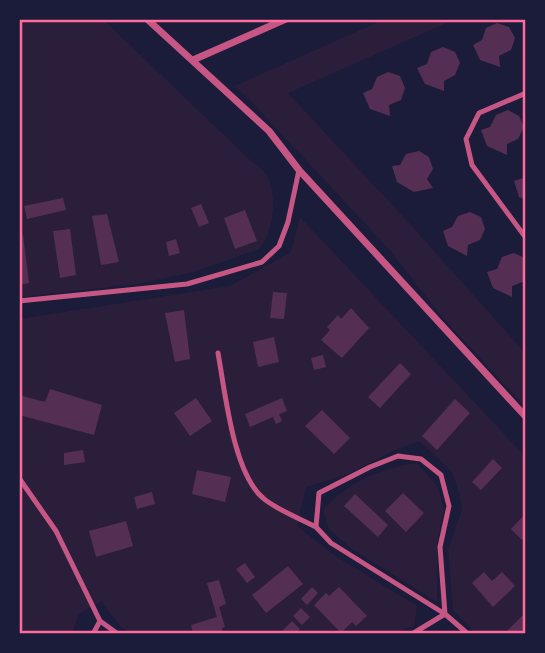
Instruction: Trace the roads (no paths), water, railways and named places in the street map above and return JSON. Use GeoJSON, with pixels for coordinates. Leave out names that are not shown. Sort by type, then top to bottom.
{"type":"FeatureCollection","features":[{"type":"Feature","properties":{"kind":"street"},"geometry":{"type":"LineString","coordinates":[[147,19],[269,131],[299,170],[526,417]]}},
{"type":"Feature","properties":{"kind":"street"},"geometry":{"type":"LineString","coordinates":[[193,60],[286,19]]}},
{"type":"Feature","properties":{"kind":"lane"},"geometry":{"type":"LineString","coordinates":[[526,93],[479,113],[466,139],[472,165],[526,238]]}},
{"type":"Feature","properties":{"kind":"lane"},"geometry":{"type":"LineString","coordinates":[[19,301],[187,284],[262,262],[279,246],[288,222],[299,170]]}},
{"type":"Feature","properties":{"kind":"lane"},"geometry":{"type":"LineString","coordinates":[[218,353],[230,422],[243,469],[262,498],[316,527],[331,543],[445,614],[468,634]]}},
{"type":"Feature","properties":{"kind":"lane"},"geometry":{"type":"LineString","coordinates":[[316,527],[318,494],[398,456],[421,459],[441,475],[449,506],[440,547],[445,614]]}},
{"type":"Feature","properties":{"kind":"lane"},"geometry":{"type":"LineString","coordinates":[[19,478],[56,531],[100,621],[118,634]]}},
{"type":"Feature","properties":{"kind":"lane"},"geometry":{"type":"LineString","coordinates":[[412,634],[445,614]]}},
{"type":"Feature","properties":{"kind":"lane"},"geometry":{"type":"LineString","coordinates":[[93,634],[100,621]]}}]}
